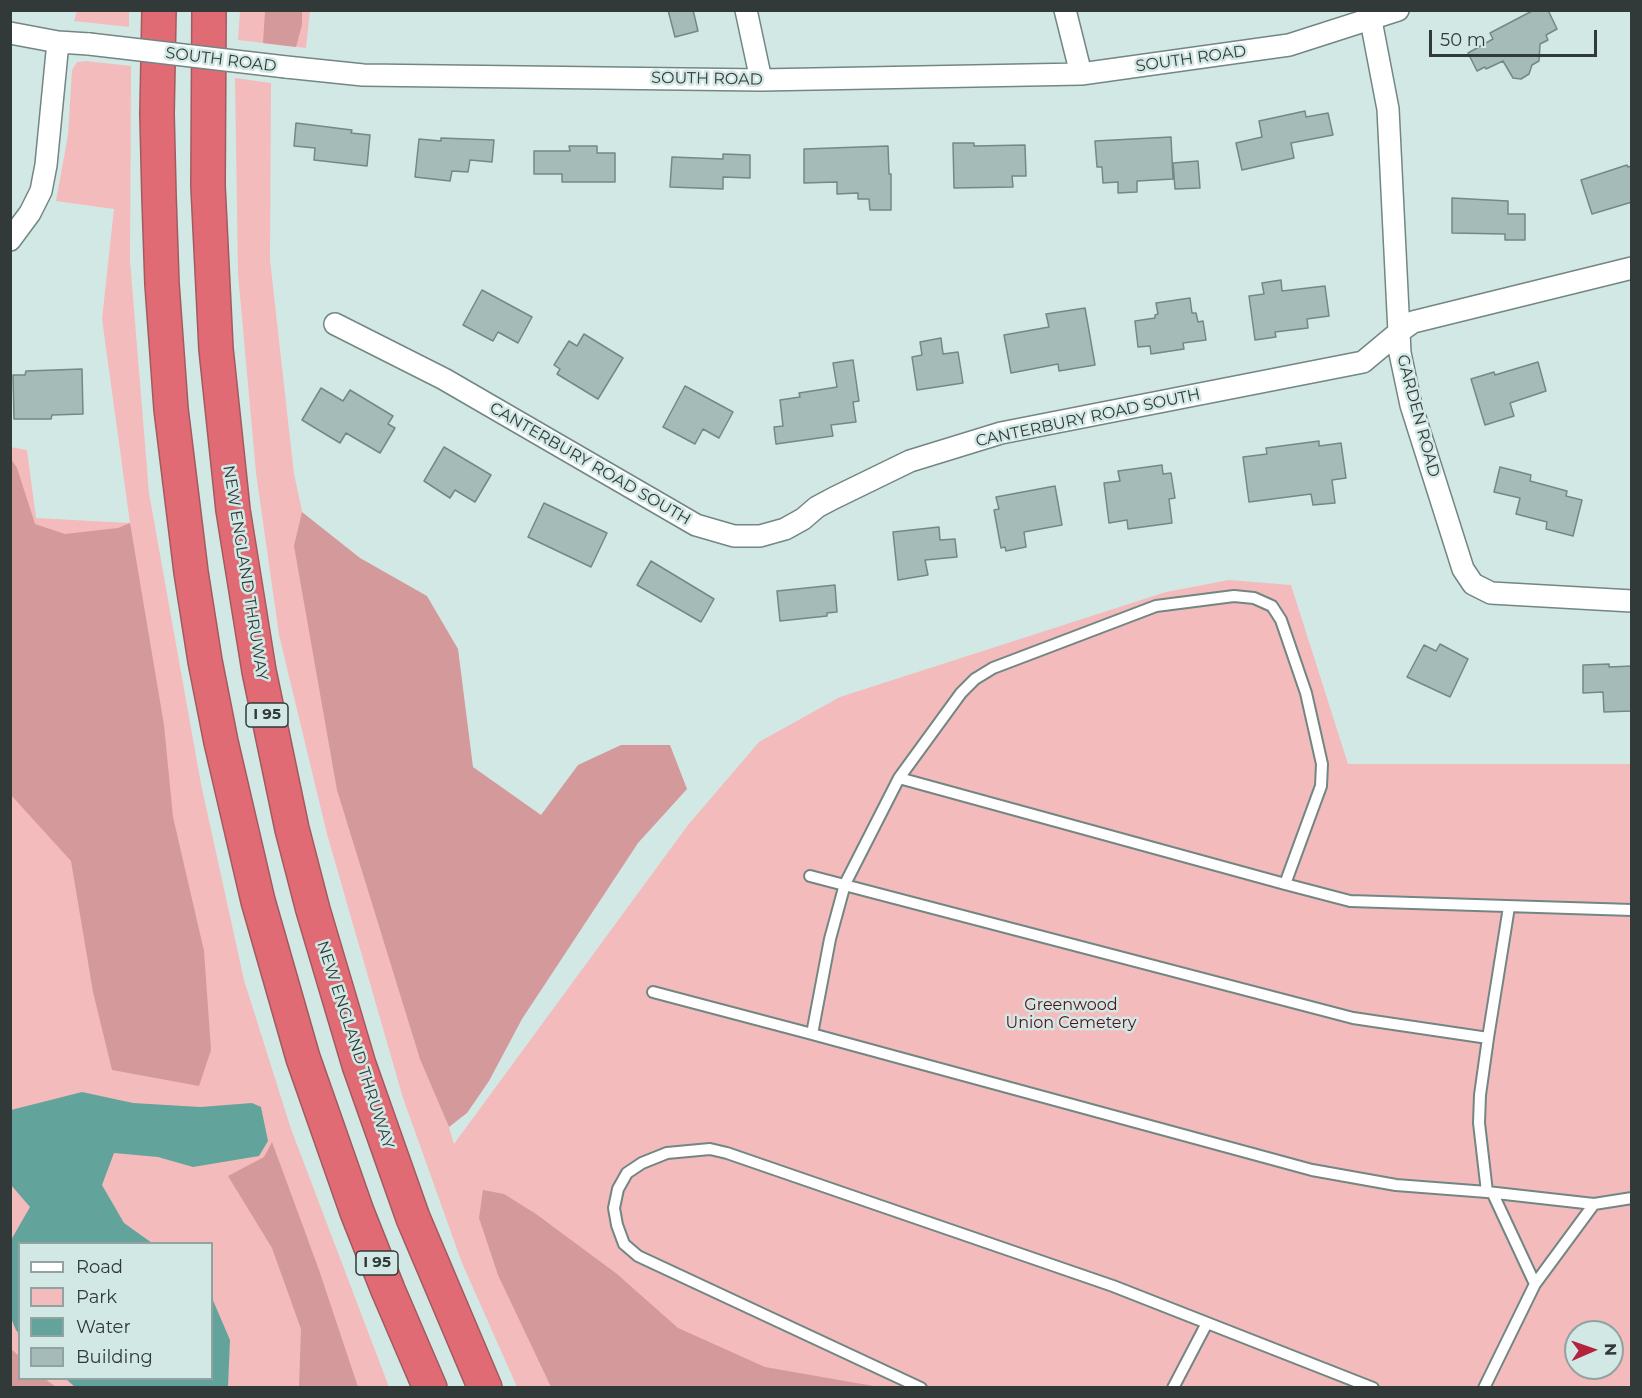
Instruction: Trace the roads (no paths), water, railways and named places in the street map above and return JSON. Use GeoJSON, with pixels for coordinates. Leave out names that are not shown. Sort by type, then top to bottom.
{"type":"FeatureCollection","features":[{"type":"Feature","properties":{"kind":"highway","name":"I 95"},"geometry":{"type":"LineString","coordinates":[[159,10],[157,114],[162,284],[171,409],[191,572],[205,661],[238,822],[279,980],[330,1137],[388,1290],[430,1388]]}},
{"type":"Feature","properties":{"kind":"highway","name":"NEW ENGLAND THRUWAY"},"geometry":{"type":"LineString","coordinates":[[209,10],[208,186],[216,349],[244,591],[268,716],[292,829],[313,910],[359,1065],[413,1218],[485,1388]]}},
{"type":"Feature","properties":{"kind":"highway"},"geometry":{"type":"LineString","coordinates":[[330,1137],[407,1388]]}},
{"type":"Feature","properties":{"kind":"street"},"geometry":{"type":"LineString","coordinates":[[746,10],[761,80]]}},
{"type":"Feature","properties":{"kind":"street"},"geometry":{"type":"LineString","coordinates":[[1065,10],[1082,74]]}},
{"type":"Feature","properties":{"kind":"street","name":"SOUTH ROAD"},"geometry":{"type":"LineString","coordinates":[[10,33],[58,42],[363,75],[761,80],[1082,74],[1289,45],[1370,15],[1398,10]]}},
{"type":"Feature","properties":{"kind":"street","name":"GARDEN ROAD"},"geometry":{"type":"LineString","coordinates":[[1370,15],[1388,110],[1400,353],[1411,405],[1463,569],[1473,584],[1491,592],[1632,601]]}},
{"type":"Feature","properties":{"kind":"street"},"geometry":{"type":"LineString","coordinates":[[10,240],[30,213],[41,190],[46,165],[58,42]]}},
{"type":"Feature","properties":{"kind":"street","name":"CANTERBURY ROAD SOUTH"},"geometry":{"type":"LineString","coordinates":[[335,324],[444,379],[696,525],[734,536],[760,536],[785,529],[803,519],[817,507],[910,461],[1001,433],[1363,362],[1413,322],[1632,268]]}},
{"type":"Feature","properties":{"kind":"lane"},"geometry":{"type":"LineString","coordinates":[[812,1034],[830,939],[845,884],[899,778],[961,693],[975,679],[993,668],[1156,606],[1234,596],[1254,598],[1272,606],[1281,620],[1306,693],[1322,764],[1321,786],[1285,884]]}},
{"type":"Feature","properties":{"kind":"lane"},"geometry":{"type":"LineString","coordinates":[[899,778],[1350,902],[1632,910]]}},
{"type":"Feature","properties":{"kind":"lane"},"geometry":{"type":"LineString","coordinates":[[810,876],[1353,1018],[1488,1038]]}},
{"type":"Feature","properties":{"kind":"lane"},"geometry":{"type":"LineString","coordinates":[[1509,907],[1488,1038],[1479,1113],[1490,1193],[1535,1284]]}},
{"type":"Feature","properties":{"kind":"lane"},"geometry":{"type":"LineString","coordinates":[[653,992],[1312,1170],[1396,1185],[1594,1204],[1632,1198]]}},
{"type":"Feature","properties":{"kind":"lane"},"geometry":{"type":"LineString","coordinates":[[921,1388],[638,1256],[624,1244],[614,1208],[618,1189],[627,1173],[642,1163],[667,1153],[710,1149],[727,1153],[1113,1286],[1373,1388]]}},
{"type":"Feature","properties":{"kind":"lane"},"geometry":{"type":"LineString","coordinates":[[1484,1388],[1535,1284],[1594,1204]]}},
{"type":"Feature","properties":{"kind":"lane"},"geometry":{"type":"LineString","coordinates":[[1173,1388],[1208,1323]]}},
{"type":"Feature","properties":{"kind":"water"},"geometry":{"type":"Polygon","coordinates":[[[82,1092],[133,1103],[200,1107],[252,1103],[261,1107],[268,1141],[259,1156],[193,1167],[158,1157],[114,1153],[102,1185],[124,1223],[151,1242],[18,1242],[18,1333],[11,1318],[11,1240],[30,1207],[11,1185],[11,1110],[82,1092]]]}},
{"type":"Feature","properties":{"kind":"water"},"geometry":{"type":"Polygon","coordinates":[[[213,1300],[230,1340],[228,1387],[75,1387],[67,1380],[213,1380],[213,1300]]]}},
{"type":"Feature","properties":{"kind":"park label","name":"Greenwood Union Cemetery"},"geometry":{"type":"Point","coordinates":[1071,1014]}}]}
